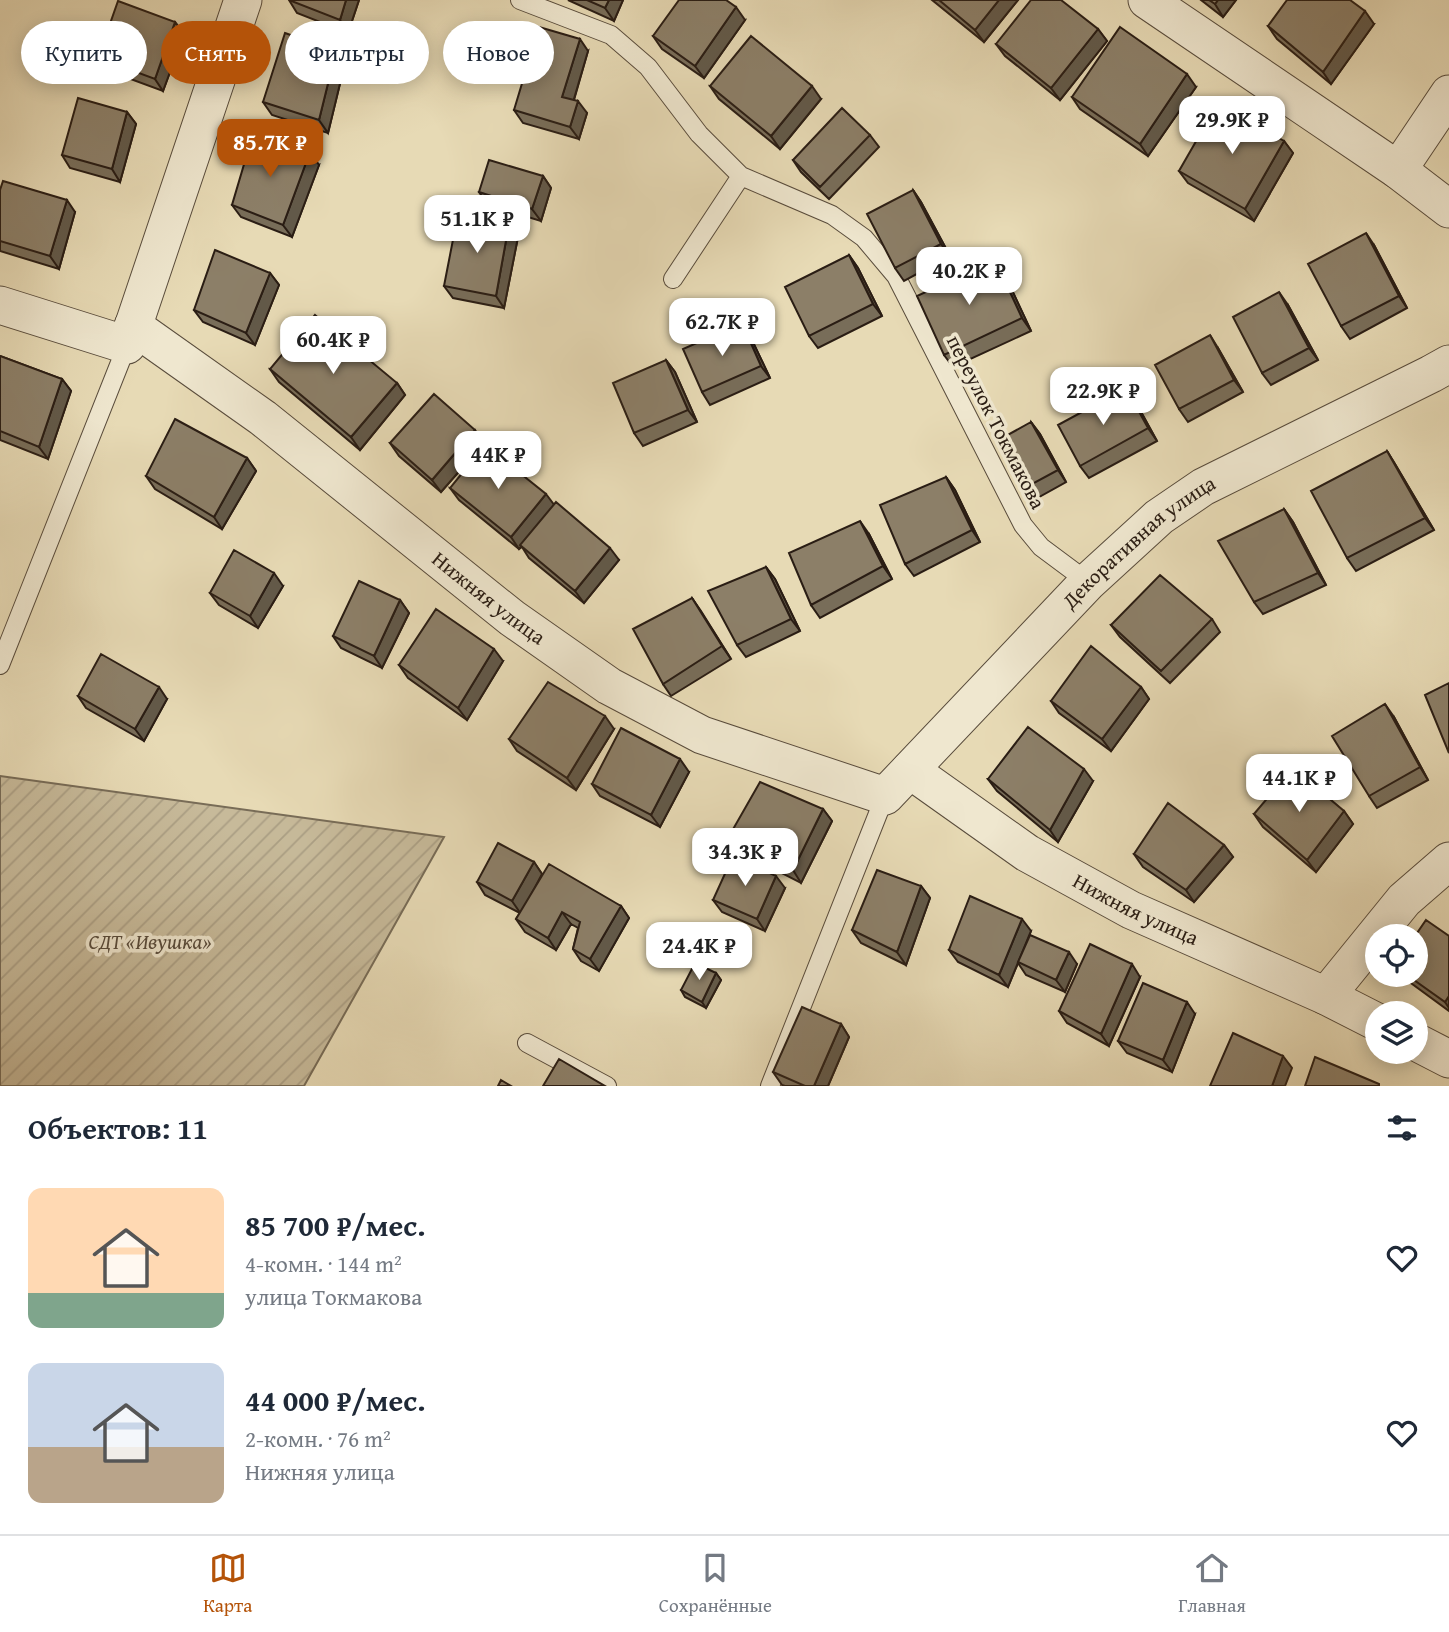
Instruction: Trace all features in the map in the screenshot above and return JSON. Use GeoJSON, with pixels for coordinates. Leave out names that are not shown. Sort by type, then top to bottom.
{"type":"FeatureCollection","features":[{"type":"Feature","properties":{"kind":"street"},"geometry":{"type":"LineString","coordinates":[[130,335],[243,0]]}},
{"type":"Feature","properties":{"kind":"street"},"geometry":{"type":"LineString","coordinates":[[1147,0],[1398,170],[1449,209]]}},
{"type":"Feature","properties":{"kind":"street"},"geometry":{"type":"LineString","coordinates":[[1398,170],[1449,94]]}},
{"type":"Feature","properties":{"kind":"street","name":"Нижняя улица"},"geometry":{"type":"LineString","coordinates":[[0,305],[130,335],[263,418],[512,618],[609,686],[702,735],[885,796]]}},
{"type":"Feature","properties":{"kind":"street","name":"Декоративная улица"},"geometry":{"type":"LineString","coordinates":[[885,796],[1088,582],[1158,517],[1203,487],[1449,364]]}},
{"type":"Feature","properties":{"kind":"street","name":"Нижняя улица"},"geometry":{"type":"LineString","coordinates":[[910,770],[1027,853],[1131,910],[1326,996],[1365,1017]]}},
{"type":"Feature","properties":{"kind":"street"},"geometry":{"type":"LineString","coordinates":[[1326,996],[1404,900],[1449,860]]}},
{"type":"Feature","properties":{"kind":"street"},"geometry":{"type":"LineString","coordinates":[[1428,1048],[1449,1059]]}},
{"type":"Feature","properties":{"kind":"lane","name":"переулок Токмакова"},"geometry":{"type":"LineString","coordinates":[[520,0],[611,35],[648,66],[699,134],[741,176],[832,215],[864,238],[896,276],[1023,525],[1041,547],[1088,582]]}},
{"type":"Feature","properties":{"kind":"lane"},"geometry":{"type":"LineString","coordinates":[[673,279],[741,176]]}},
{"type":"Feature","properties":{"kind":"lane"},"geometry":{"type":"LineString","coordinates":[[0,665],[130,335]]}},
{"type":"Feature","properties":{"kind":"lane"},"geometry":{"type":"LineString","coordinates":[[770,1086],[885,796]]}},
{"type":"Feature","properties":{"kind":"lane"},"geometry":{"type":"LineString","coordinates":[[527,1043],[607,1086]]}},
{"type":"Feature","properties":{"kind":"green space","name":"СДТ «Ивушка»"},"geometry":{"type":"Polygon","coordinates":[[[0,776],[444,837],[304,1086],[0,1086],[0,776]]]}},
{"type":"Feature","properties":{"kind":"building"},"geometry":{"type":"Polygon","coordinates":[[[289,0],[346,0],[340,20],[289,0]]]}},
{"type":"Feature","properties":{"kind":"building"},"geometry":{"type":"Polygon","coordinates":[[[587,0],[609,0],[605,8],[587,0]]]}},
{"type":"Feature","properties":{"kind":"building"},"geometry":{"type":"Polygon","coordinates":[[[679,0],[726,0],[736,7],[695,66],[653,36],[679,0]]]}},
{"type":"Feature","properties":{"kind":"building"},"geometry":{"type":"Polygon","coordinates":[[[939,0],[999,0],[975,30],[939,0]]]}},
{"type":"Feature","properties":{"kind":"building"},"geometry":{"type":"Polygon","coordinates":[[[1031,0],[1061,0],[1098,29],[1051,88],[996,44],[1031,0]]]}},
{"type":"Feature","properties":{"kind":"building"},"geometry":{"type":"Polygon","coordinates":[[[1287,0],[1350,0],[1365,11],[1323,72],[1268,26],[1287,0]]]}},
{"type":"Feature","properties":{"kind":"building"},"geometry":{"type":"Polygon","coordinates":[[[118,1],[172,21],[161,21],[161,62],[155,79],[147,76],[147,21],[111,21],[118,1]]]}},
{"type":"Feature","properties":{"kind":"building"},"geometry":{"type":"Polygon","coordinates":[[[1120,27],[1187,74],[1140,144],[1072,97],[1120,27]]]}},
{"type":"Feature","properties":{"kind":"building"},"geometry":{"type":"Polygon","coordinates":[[[554,31],[580,39],[562,97],[578,101],[570,127],[514,110],[522,84],[554,84],[554,31]]]}},
{"type":"Feature","properties":{"kind":"building"},"geometry":{"type":"Polygon","coordinates":[[[285,33],[285,84],[328,84],[319,120],[263,102],[271,84],[285,33]]]}},
{"type":"Feature","properties":{"kind":"building"},"geometry":{"type":"Polygon","coordinates":[[[751,36],[812,86],[771,136],[710,86],[751,36]]]}},
{"type":"Feature","properties":{"kind":"building"},"geometry":{"type":"Polygon","coordinates":[[[78,98],[127,112],[112,169],[62,155],[78,98]]]}},
{"type":"Feature","properties":{"kind":"building"},"geometry":{"type":"Polygon","coordinates":[[[1218,103],[1284,141],[1245,209],[1179,171],[1218,103]]]}},
{"type":"Feature","properties":{"kind":"building"},"geometry":{"type":"Polygon","coordinates":[[[842,108],[870,135],[820,187],[793,160],[842,108]]]}},
{"type":"Feature","properties":{"kind":"building"},"geometry":{"type":"Polygon","coordinates":[[[253,134],[310,152],[283,225],[232,205],[253,134]]]}},
{"type":"Feature","properties":{"kind":"building"},"geometry":{"type":"Polygon","coordinates":[[[489,160],[543,176],[532,209],[479,192],[489,160]]]}},
{"type":"Feature","properties":{"kind":"building"},"geometry":{"type":"Polygon","coordinates":[[[3,181],[67,200],[50,256],[0,241],[0,190],[3,181]]]}},
{"type":"Feature","properties":{"kind":"building"},"geometry":{"type":"Polygon","coordinates":[[[913,190],[941,244],[895,268],[867,214],[913,190]]]}},
{"type":"Feature","properties":{"kind":"building"},"geometry":{"type":"Polygon","coordinates":[[[458,214],[509,224],[496,296],[444,286],[458,214]]]}},
{"type":"Feature","properties":{"kind":"building"},"geometry":{"type":"Polygon","coordinates":[[[1366,233],[1399,296],[1341,326],[1308,264],[1366,233]]]}},
{"type":"Feature","properties":{"kind":"building"},"geometry":{"type":"Polygon","coordinates":[[[215,250],[270,273],[246,333],[194,310],[215,250]]]}},
{"type":"Feature","properties":{"kind":"building"},"geometry":{"type":"Polygon","coordinates":[[[849,255],[873,304],[809,336],[785,287],[849,255]]]}},
{"type":"Feature","properties":{"kind":"building"},"geometry":{"type":"Polygon","coordinates":[[[995,260],[1022,318],[944,355],[917,296],[995,260]]]}},
{"type":"Feature","properties":{"kind":"building"},"geometry":{"type":"Polygon","coordinates":[[[1279,292],[1309,348],[1262,373],[1233,317],[1279,292]]]}},
{"type":"Feature","properties":{"kind":"building"},"geometry":{"type":"Polygon","coordinates":[[[315,315],[397,383],[351,437],[270,369],[315,315]]]}},
{"type":"Feature","properties":{"kind":"building"},"geometry":{"type":"Polygon","coordinates":[[[742,323],[761,366],[702,392],[683,349],[742,323]]]}},
{"type":"Feature","properties":{"kind":"building"},"geometry":{"type":"Polygon","coordinates":[[[1210,335],[1234,380],[1179,409],[1155,365],[1210,335]]]}},
{"type":"Feature","properties":{"kind":"building"},"geometry":{"type":"Polygon","coordinates":[[[0,356],[62,379],[39,447],[0,431],[0,356]]]}},
{"type":"Feature","properties":{"kind":"building"},"geometry":{"type":"Polygon","coordinates":[[[666,360],[688,410],[634,433],[613,383],[666,360]]]}},
{"type":"Feature","properties":{"kind":"building"},"geometry":{"type":"Polygon","coordinates":[[[1126,388],[1148,428],[1080,466],[1058,425],[1126,388]]]}},
{"type":"Feature","properties":{"kind":"building"},"geometry":{"type":"Polygon","coordinates":[[[434,394],[475,430],[432,480],[390,443],[434,394]]]}},
{"type":"Feature","properties":{"kind":"building"},"geometry":{"type":"Polygon","coordinates":[[[175,419],[247,458],[214,517],[146,476],[175,419]]]}},
{"type":"Feature","properties":{"kind":"building"},"geometry":{"type":"Polygon","coordinates":[[[1031,422],[1058,470],[1023,489],[997,441],[1031,422]]]}},
{"type":"Feature","properties":{"kind":"building"},"geometry":{"type":"Polygon","coordinates":[[[485,445],[546,494],[511,537],[450,488],[485,445]]]}},
{"type":"Feature","properties":{"kind":"building"},"geometry":{"type":"Polygon","coordinates":[[[1387,451],[1425,518],[1347,558],[1311,491],[1387,451]]]}},
{"type":"Feature","properties":{"kind":"building"},"geometry":{"type":"Polygon","coordinates":[[[946,477],[972,530],[905,564],[880,505],[946,477]]]}},
{"type":"Feature","properties":{"kind":"building"},"geometry":{"type":"Polygon","coordinates":[[[556,502],[610,548],[575,591],[520,545],[556,502]]]}},
{"type":"Feature","properties":{"kind":"building"},"geometry":{"type":"Polygon","coordinates":[[[1284,509],[1318,573],[1254,602],[1218,541],[1284,509]]]}},
{"type":"Feature","properties":{"kind":"building"},"geometry":{"type":"Polygon","coordinates":[[[860,521],[883,566],[811,605],[789,553],[860,521]]]}},
{"type":"Feature","properties":{"kind":"building"},"geometry":{"type":"Polygon","coordinates":[[[234,550],[274,573],[250,616],[210,593],[234,550]]]}},
{"type":"Feature","properties":{"kind":"building"},"geometry":{"type":"Polygon","coordinates":[[[766,567],[791,619],[737,645],[708,591],[766,567]]]}},
{"type":"Feature","properties":{"kind":"building"},"geometry":{"type":"Polygon","coordinates":[[[1160,575],[1212,619],[1161,671],[1111,625],[1160,575]]]}},
{"type":"Feature","properties":{"kind":"building"},"geometry":{"type":"Polygon","coordinates":[[[359,581],[400,600],[374,656],[333,636],[359,581]]]}},
{"type":"Feature","properties":{"kind":"building"},"geometry":{"type":"Polygon","coordinates":[[[692,598],[722,646],[663,684],[633,629],[692,598]]]}},
{"type":"Feature","properties":{"kind":"building"},"geometry":{"type":"Polygon","coordinates":[[[436,609],[494,649],[458,708],[399,665],[436,609]]]}},
{"type":"Feature","properties":{"kind":"building"},"geometry":{"type":"Polygon","coordinates":[[[1091,646],[1141,687],[1102,739],[1051,701],[1091,646]]]}},
{"type":"Feature","properties":{"kind":"building"},"geometry":{"type":"Polygon","coordinates":[[[101,654],[159,687],[135,729],[78,696],[101,654]]]}},
{"type":"Feature","properties":{"kind":"building"},"geometry":{"type":"Polygon","coordinates":[[[548,682],[605,716],[567,778],[509,739],[548,682]]]}},
{"type":"Feature","properties":{"kind":"building"},"geometry":{"type":"Polygon","coordinates":[[[1449,683],[1449,753],[1425,695],[1449,683]]]}},
{"type":"Feature","properties":{"kind":"building"},"geometry":{"type":"Polygon","coordinates":[[[1385,704],[1420,767],[1369,796],[1332,736],[1385,704]]]}},
{"type":"Feature","properties":{"kind":"building"},"geometry":{"type":"Polygon","coordinates":[[[1028,727],[1084,769],[1050,830],[988,779],[1028,727]]]}},
{"type":"Feature","properties":{"kind":"building"},"geometry":{"type":"Polygon","coordinates":[[[621,728],[680,759],[651,815],[592,784],[621,728]]]}},
{"type":"Feature","properties":{"kind":"building"},"geometry":{"type":"Polygon","coordinates":[[[1293,768],[1344,811],[1307,860],[1254,814],[1293,768]]]}},
{"type":"Feature","properties":{"kind":"building"},"geometry":{"type":"Polygon","coordinates":[[[760,782],[823,809],[793,870],[728,838],[760,782]]]}},
{"type":"Feature","properties":{"kind":"building"},"geometry":{"type":"Polygon","coordinates":[[[1168,803],[1224,845],[1186,890],[1134,854],[1168,803]]]}},
{"type":"Feature","properties":{"kind":"building"},"geometry":{"type":"Polygon","coordinates":[[[498,843],[534,862],[512,901],[477,882],[498,843]]]}},
{"type":"Feature","properties":{"kind":"building"},"geometry":{"type":"Polygon","coordinates":[[[733,856],[776,876],[757,919],[713,900],[733,856]]]}},
{"type":"Feature","properties":{"kind":"building"},"geometry":{"type":"Polygon","coordinates":[[[549,864],[621,906],[590,959],[573,949],[580,922],[562,912],[548,938],[516,919],[549,864]]]}},
{"type":"Feature","properties":{"kind":"building"},"geometry":{"type":"Polygon","coordinates":[[[877,870],[921,886],[897,952],[852,930],[877,870]]]}},
{"type":"Feature","properties":{"kind":"building"},"geometry":{"type":"Polygon","coordinates":[[[970,896],[1022,919],[999,975],[949,950],[970,896]]]}},
{"type":"Feature","properties":{"kind":"building"},"geometry":{"type":"Polygon","coordinates":[[[1426,920],[1449,936],[1449,996],[1445,1002],[1424,987],[1428,987],[1428,924],[1423,924],[1426,920]]]}},
{"type":"Feature","properties":{"kind":"building"},"geometry":{"type":"Polygon","coordinates":[[[1030,935],[1069,952],[1056,980],[1018,962],[1030,935]]]}},
{"type":"Feature","properties":{"kind":"building"},"geometry":{"type":"Polygon","coordinates":[[[1090,944],[1132,964],[1101,1034],[1059,1011],[1090,944]]]}},
{"type":"Feature","properties":{"kind":"building"},"geometry":{"type":"Polygon","coordinates":[[[695,963],[716,973],[702,1002],[681,990],[695,963]]]}},
{"type":"Feature","properties":{"kind":"building"},"geometry":{"type":"Polygon","coordinates":[[[1143,983],[1187,1002],[1163,1060],[1118,1041],[1143,983]]]}},
{"type":"Feature","properties":{"kind":"building"},"geometry":{"type":"Polygon","coordinates":[[[802,1007],[841,1024],[814,1086],[805,1086],[773,1072],[802,1007]]]}},
{"type":"Feature","properties":{"kind":"building"},"geometry":{"type":"Polygon","coordinates":[[[1233,1033],[1283,1056],[1272,1086],[1210,1086],[1233,1033]]]}},
{"type":"Feature","properties":{"kind":"building"},"geometry":{"type":"Polygon","coordinates":[[[1315,1057],[1379,1084],[1379,1086],[1305,1086],[1315,1057]]]}},
{"type":"Feature","properties":{"kind":"building"},"geometry":{"type":"Polygon","coordinates":[[[559,1059],[605,1086],[543,1086],[559,1059]]]}},
{"type":"Feature","properties":{"kind":"building"},"geometry":{"type":"Polygon","coordinates":[[[501,1080],[511,1086],[498,1086],[501,1080]]]}}]}
